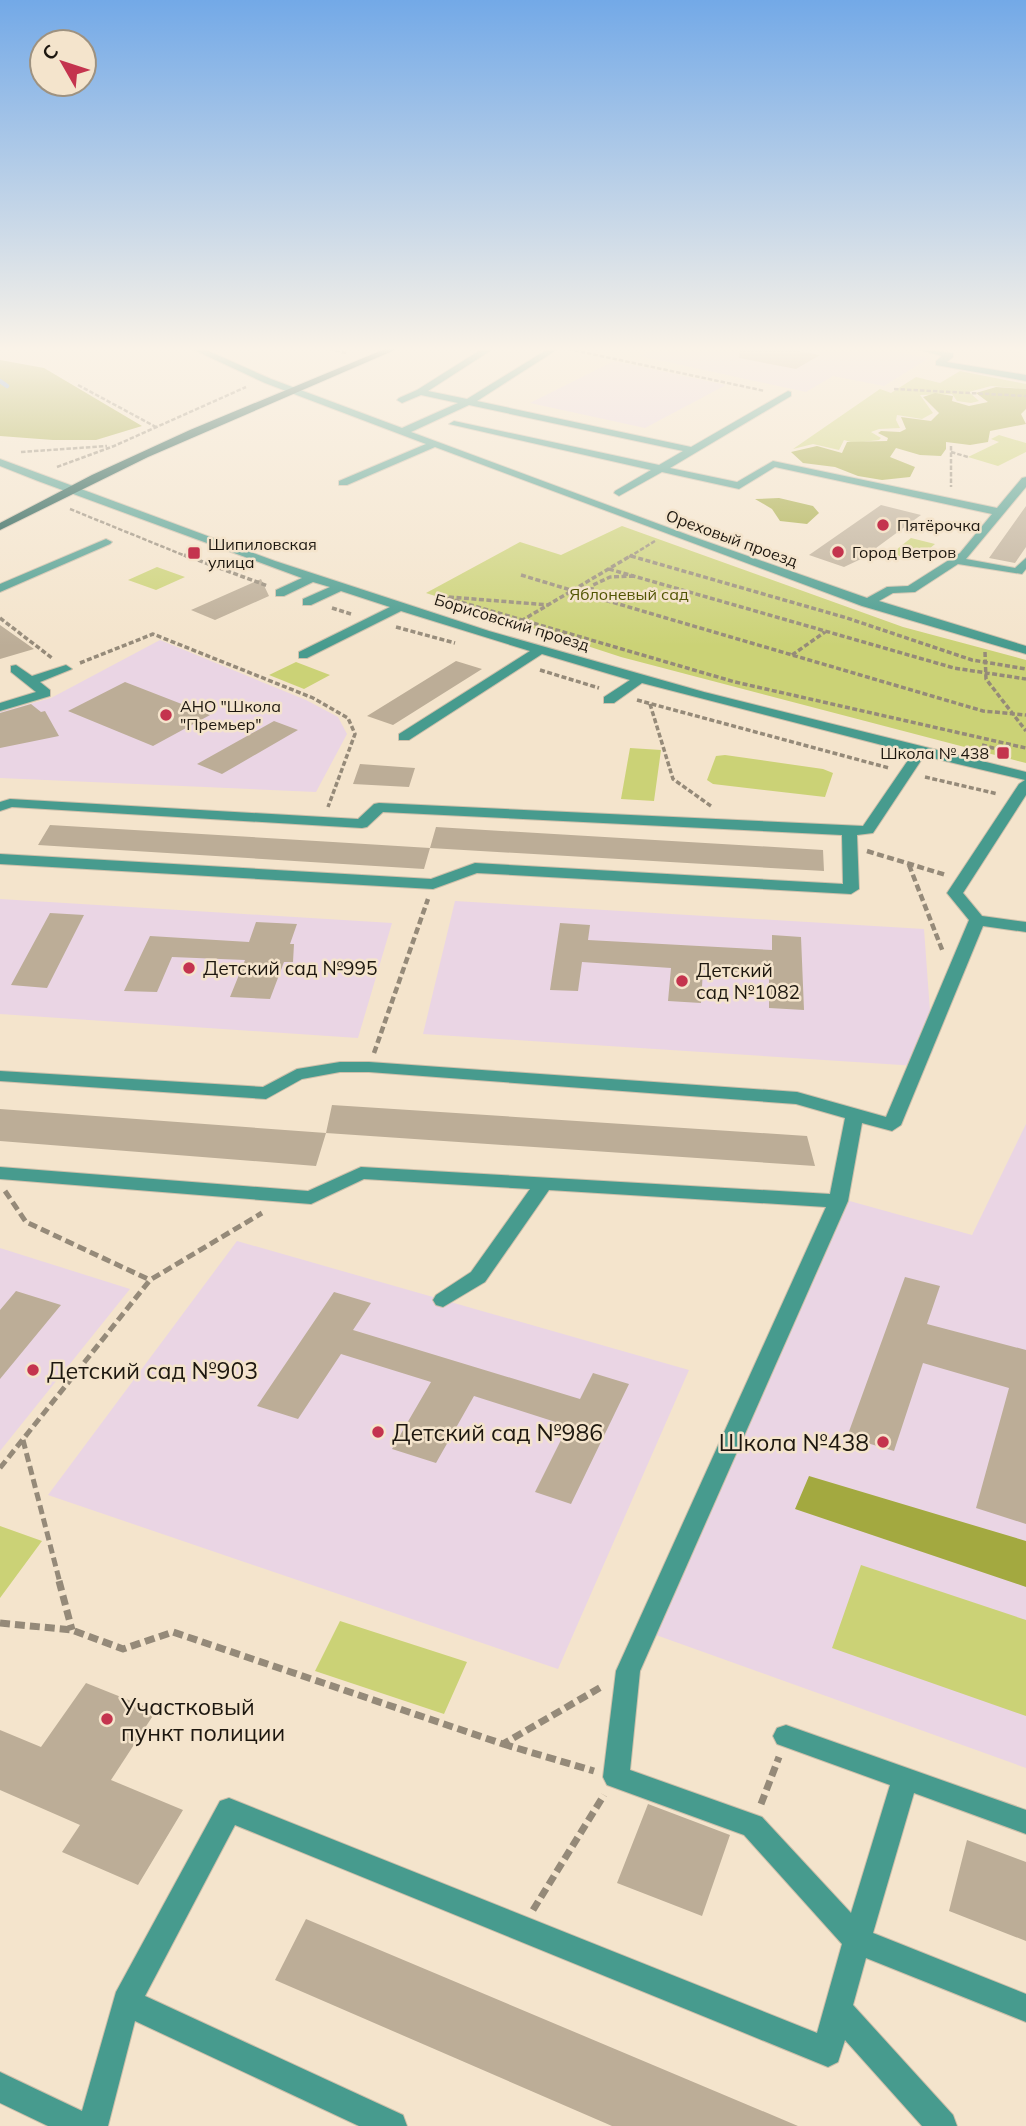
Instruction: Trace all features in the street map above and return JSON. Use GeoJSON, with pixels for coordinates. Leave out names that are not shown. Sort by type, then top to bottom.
{"type":"FeatureCollection","features":[{"type":"Feature","properties":{"kind":"main road"},"geometry":{"type":"LineString","coordinates":[[0,527],[70,490],[164,448]]}},
{"type":"Feature","properties":{"kind":"street"},"geometry":{"type":"LineString","coordinates":[[344,483],[424,448]]}},
{"type":"Feature","properties":{"kind":"street","name":"Ореховый проезд"},"geometry":{"type":"LineString","coordinates":[[449,448],[669,533],[866,603],[1026,650]]}},
{"type":"Feature","properties":{"kind":"street"},"geometry":{"type":"LineString","coordinates":[[561,448],[739,486],[773,464],[999,512]]}},
{"type":"Feature","properties":{"kind":"street"},"geometry":{"type":"LineString","coordinates":[[685,448],[693,450]]}},
{"type":"Feature","properties":{"kind":"street"},"geometry":{"type":"LineString","coordinates":[[619,493],[696,448]]}},
{"type":"Feature","properties":{"kind":"street","name":"Борисовский проезд"},"geometry":{"type":"LineString","coordinates":[[0,462],[312,578],[540,650],[921,751],[1026,776]]}},
{"type":"Feature","properties":{"kind":"street"},"geometry":{"type":"LineString","coordinates":[[866,603],[891,590],[911,589],[964,555],[1026,480]]}},
{"type":"Feature","properties":{"kind":"street"},"geometry":{"type":"LineString","coordinates":[[0,588],[106,541]]}},
{"type":"Feature","properties":{"kind":"street"},"geometry":{"type":"LineString","coordinates":[[956,560],[1024,569]]}},
{"type":"Feature","properties":{"kind":"street"},"geometry":{"type":"LineString","coordinates":[[280,593],[312,578]]}},
{"type":"Feature","properties":{"kind":"street"},"geometry":{"type":"LineString","coordinates":[[307,602],[340,587]]}},
{"type":"Feature","properties":{"kind":"street"},"geometry":{"type":"LineString","coordinates":[[303,655],[400,607]]}},
{"type":"Feature","properties":{"kind":"street"},"geometry":{"type":"LineString","coordinates":[[404,737],[540,650]]}},
{"type":"Feature","properties":{"kind":"street"},"geometry":{"type":"LineString","coordinates":[[0,707],[45,693],[16,669]]}},
{"type":"Feature","properties":{"kind":"street"},"geometry":{"type":"LineString","coordinates":[[30,681],[66,669]]}},
{"type":"Feature","properties":{"kind":"street"},"geometry":{"type":"LineString","coordinates":[[609,700],[641,678]]}},
{"type":"Feature","properties":{"kind":"street"},"geometry":{"type":"LineString","coordinates":[[0,807],[10,803],[362,824],[379,807],[740,826],[849,838],[868,830],[921,751]]}},
{"type":"Feature","properties":{"kind":"street"},"geometry":{"type":"LineString","coordinates":[[1026,784],[955,893],[977,920],[1026,927]]}},
{"type":"Feature","properties":{"kind":"street"},"geometry":{"type":"LineString","coordinates":[[0,860],[433,884],[475,868],[851,889],[849,838]]}},
{"type":"Feature","properties":{"kind":"street"},"geometry":{"type":"LineString","coordinates":[[0,1076],[266,1093],[297,1074],[340,1067],[369,1067],[797,1098],[892,1125],[977,920]]}},
{"type":"Feature","properties":{"kind":"street"},"geometry":{"type":"LineString","coordinates":[[855,1114],[838,1201],[628,1671],[616,1777],[753,1826],[858,1941],[1026,2008]]}},
{"type":"Feature","properties":{"kind":"street"},"geometry":{"type":"LineString","coordinates":[[0,1172],[311,1198],[361,1173],[838,1201]]}},
{"type":"Feature","properties":{"kind":"street"},"geometry":{"type":"LineString","coordinates":[[443,1300],[478,1277],[544,1184]]}},
{"type":"Feature","properties":{"kind":"street"},"geometry":{"type":"LineString","coordinates":[[786,1736],[1026,1822]]}},
{"type":"Feature","properties":{"kind":"street"},"geometry":{"type":"LineString","coordinates":[[93,2126],[126,2002],[229,1810],[828,2052],[905,1779]]}},
{"type":"Feature","properties":{"kind":"street"},"geometry":{"type":"LineString","coordinates":[[126,2002],[392,2126]]}},
{"type":"Feature","properties":{"kind":"street"},"geometry":{"type":"LineString","coordinates":[[838,2009],[942,2126]]}},
{"type":"Feature","properties":{"kind":"street"},"geometry":{"type":"LineString","coordinates":[[0,2087],[81,2126]]}},
{"type":"Feature","properties":{"kind":"path"},"geometry":{"type":"LineString","coordinates":[[10,453],[92,448]]}},
{"type":"Feature","properties":{"kind":"path"},"geometry":{"type":"LineString","coordinates":[[51,470],[108,448]]}},
{"type":"Feature","properties":{"kind":"path"},"geometry":{"type":"LineString","coordinates":[[951,448],[951,502]]}},
{"type":"Feature","properties":{"kind":"path"},"geometry":{"type":"LineString","coordinates":[[951,452],[968,457]]}},
{"type":"Feature","properties":{"kind":"path"},"geometry":{"type":"LineString","coordinates":[[520,621],[656,541]]}},
{"type":"Feature","properties":{"kind":"path"},"geometry":{"type":"LineString","coordinates":[[631,556],[847,618],[985,662],[1026,669]]}},
{"type":"Feature","properties":{"kind":"path"},"geometry":{"type":"LineString","coordinates":[[609,569],[954,668],[1026,679]]}},
{"type":"Feature","properties":{"kind":"path"},"geometry":{"type":"LineString","coordinates":[[521,575],[984,710],[1026,715]]}},
{"type":"Feature","properties":{"kind":"path"},"geometry":{"type":"LineString","coordinates":[[598,598],[591,592],[597,582],[617,576],[634,576]]}},
{"type":"Feature","properties":{"kind":"path"},"geometry":{"type":"LineString","coordinates":[[440,596],[735,682],[1025,752]]}},
{"type":"Feature","properties":{"kind":"path"},"geometry":{"type":"LineString","coordinates":[[430,597],[550,604]]}},
{"type":"Feature","properties":{"kind":"path"},"geometry":{"type":"LineString","coordinates":[[0,618],[66,669],[153,634],[313,698],[348,718],[355,734],[323,821]]}},
{"type":"Feature","properties":{"kind":"path"},"geometry":{"type":"LineString","coordinates":[[792,655],[826,632]]}},
{"type":"Feature","properties":{"kind":"path"},"geometry":{"type":"LineString","coordinates":[[985,646],[986,679],[1026,731]]}},
{"type":"Feature","properties":{"kind":"path"},"geometry":{"type":"LineString","coordinates":[[650,704],[673,779],[740,826]]}},
{"type":"Feature","properties":{"kind":"path"},"geometry":{"type":"LineString","coordinates":[[849,838],[909,865],[964,880]]}},
{"type":"Feature","properties":{"kind":"path"},"geometry":{"type":"LineString","coordinates":[[909,865],[944,953]]}},
{"type":"Feature","properties":{"kind":"path"},"geometry":{"type":"LineString","coordinates":[[369,1067],[433,884]]}},
{"type":"Feature","properties":{"kind":"path"},"geometry":{"type":"LineString","coordinates":[[0,1184],[26,1222],[150,1280]]}},
{"type":"Feature","properties":{"kind":"path"},"geometry":{"type":"LineString","coordinates":[[0,1468],[150,1280],[289,1196]]}},
{"type":"Feature","properties":{"kind":"path"},"geometry":{"type":"LineString","coordinates":[[23,1440],[72,1630]]}},
{"type":"Feature","properties":{"kind":"path"},"geometry":{"type":"LineString","coordinates":[[0,1623],[72,1630],[123,1649],[173,1632],[503,1744],[616,1777],[522,1928]]}},
{"type":"Feature","properties":{"kind":"path"},"geometry":{"type":"LineString","coordinates":[[503,1744],[628,1671]]}},
{"type":"Feature","properties":{"kind":"path"},"geometry":{"type":"LineString","coordinates":[[753,1826],[786,1736]]}},
{"type":"Feature","properties":{"kind":"shaded area","name":"АНО \"Школа \"Премьер\""},"geometry":{"type":"Polygon","coordinates":[[[160,640],[306,700],[338,717],[347,734],[316,792],[0,778],[0,712],[51,698],[160,640]]]}},
{"type":"Feature","properties":{"kind":"shaded area","name":"Детский сад №995"},"geometry":{"type":"Polygon","coordinates":[[[0,899],[392,923],[358,1038],[0,1014],[0,899]]]}},
{"type":"Feature","properties":{"kind":"shaded area","name":"Детский сад №1082"},"geometry":{"type":"Polygon","coordinates":[[[455,901],[924,929],[933,1052],[917,1066],[423,1034],[455,901]]]}},
{"type":"Feature","properties":{"kind":"shaded area","name":"Школа №438"},"geometry":{"type":"Polygon","coordinates":[[[1026,1124],[1026,1768],[656,1635],[846,1200],[972,1235],[1026,1124]]]}},
{"type":"Feature","properties":{"kind":"shaded area","name":"Детский сад №986"},"geometry":{"type":"Polygon","coordinates":[[[237,1241],[689,1370],[558,1669],[48,1495],[237,1241]]]}},
{"type":"Feature","properties":{"kind":"shaded area","name":"Детский сад №903"},"geometry":{"type":"Polygon","coordinates":[[[0,1248],[130,1289],[0,1451],[0,1248]]]}},
{"type":"Feature","properties":{"kind":"green space"},"geometry":{"type":"Polygon","coordinates":[[[825,448],[842,453],[844,448],[896,448],[890,457],[915,467],[910,477],[882,480],[858,476],[835,467],[803,463],[791,452],[825,448]]]}},
{"type":"Feature","properties":{"kind":"green space"},"geometry":{"type":"Polygon","coordinates":[[[897,448],[946,448],[941,456],[920,455],[897,448]]]}},
{"type":"Feature","properties":{"kind":"green space"},"geometry":{"type":"Polygon","coordinates":[[[986,448],[1026,448],[1026,452],[998,466],[968,457],[986,448]]]}},
{"type":"Feature","properties":{"kind":"green space"},"geometry":{"type":"Polygon","coordinates":[[[779,498],[813,506],[819,513],[807,524],[780,521],[772,509],[755,499],[779,498]]]}},
{"type":"Feature","properties":{"kind":"green space","name":"Яблоневый сад"},"geometry":{"type":"Polygon","coordinates":[[[622,526],[903,627],[1026,660],[1026,763],[621,657],[426,593],[520,542],[561,555],[622,526]]]}},
{"type":"Feature","properties":{"kind":"green space"},"geometry":{"type":"Polygon","coordinates":[[[911,538],[935,544],[916,560],[891,554],[911,538]]]}},
{"type":"Feature","properties":{"kind":"green space"},"geometry":{"type":"Polygon","coordinates":[[[157,567],[185,577],[156,590],[128,580],[157,567]]]}},
{"type":"Feature","properties":{"kind":"green space"},"geometry":{"type":"Polygon","coordinates":[[[296,662],[330,675],[304,689],[269,675],[296,662]]]}},
{"type":"Feature","properties":{"kind":"green space"},"geometry":{"type":"Polygon","coordinates":[[[630,748],[661,750],[654,801],[621,799],[630,748]]]}},
{"type":"Feature","properties":{"kind":"green space"},"geometry":{"type":"Polygon","coordinates":[[[716,756],[823,769],[833,773],[825,797],[713,784],[707,780],[716,756]]]}},
{"type":"Feature","properties":{"kind":"green space"},"geometry":{"type":"Polygon","coordinates":[[[809,1476],[1026,1541],[1026,1587],[795,1509],[809,1476]]]}},
{"type":"Feature","properties":{"kind":"green space"},"geometry":{"type":"Polygon","coordinates":[[[0,1526],[42,1541],[0,1598],[0,1526]]]}},
{"type":"Feature","properties":{"kind":"green space"},"geometry":{"type":"Polygon","coordinates":[[[861,1565],[1026,1620],[1026,1716],[832,1648],[861,1565]]]}},
{"type":"Feature","properties":{"kind":"green space"},"geometry":{"type":"Polygon","coordinates":[[[340,1621],[467,1662],[444,1714],[315,1671],[340,1621]]]}},
{"type":"Feature","properties":{"kind":"building"},"geometry":{"type":"Polygon","coordinates":[[[881,505],[921,515],[861,559],[844,567],[809,555],[881,505]]]}},
{"type":"Feature","properties":{"kind":"building"},"geometry":{"type":"Polygon","coordinates":[[[1026,506],[1026,547],[1015,563],[989,558],[1026,506]]]}},
{"type":"Feature","properties":{"kind":"building"},"geometry":{"type":"Polygon","coordinates":[[[261,579],[269,596],[215,620],[191,610],[261,579]]]}},
{"type":"Feature","properties":{"kind":"building"},"geometry":{"type":"Polygon","coordinates":[[[0,625],[34,649],[0,659],[0,625]]]}},
{"type":"Feature","properties":{"kind":"building"},"geometry":{"type":"Polygon","coordinates":[[[456,661],[482,669],[393,725],[367,716],[456,661]]]}},
{"type":"Feature","properties":{"kind":"building"},"geometry":{"type":"Polygon","coordinates":[[[125,682],[210,715],[153,746],[68,711],[125,682]]]}},
{"type":"Feature","properties":{"kind":"building"},"geometry":{"type":"Polygon","coordinates":[[[31,704],[41,712],[45,711],[59,736],[0,748],[0,713],[31,704]]]}},
{"type":"Feature","properties":{"kind":"building"},"geometry":{"type":"Polygon","coordinates":[[[274,721],[298,730],[222,774],[197,764],[274,721]]]}},
{"type":"Feature","properties":{"kind":"building"},"geometry":{"type":"Polygon","coordinates":[[[360,764],[415,768],[409,787],[353,784],[360,764]]]}},
{"type":"Feature","properties":{"kind":"building"},"geometry":{"type":"Polygon","coordinates":[[[50,825],[430,848],[424,869],[38,845],[50,825]]]}},
{"type":"Feature","properties":{"kind":"building"},"geometry":{"type":"Polygon","coordinates":[[[436,827],[823,850],[824,871],[430,848],[436,827]]]}},
{"type":"Feature","properties":{"kind":"building"},"geometry":{"type":"Polygon","coordinates":[[[50,913],[84,915],[47,988],[11,985],[50,913]]]}},
{"type":"Feature","properties":{"kind":"building"},"geometry":{"type":"Polygon","coordinates":[[[256,922],[297,924],[290,944],[294,944],[293,962],[284,962],[270,999],[230,997],[245,960],[172,957],[157,992],[124,991],[150,936],[249,942],[256,922]]]}},
{"type":"Feature","properties":{"kind":"building"},"geometry":{"type":"Polygon","coordinates":[[[560,923],[590,925],[588,940],[772,950],[772,935],[801,937],[804,1010],[769,1008],[769,974],[703,970],[701,1003],[668,1001],[671,968],[582,962],[578,991],[550,990],[560,923]]]}},
{"type":"Feature","properties":{"kind":"building"},"geometry":{"type":"Polygon","coordinates":[[[332,1105],[807,1136],[815,1166],[326,1133],[332,1105]]]}},
{"type":"Feature","properties":{"kind":"building"},"geometry":{"type":"Polygon","coordinates":[[[0,1109],[326,1133],[316,1166],[0,1141],[0,1109]]]}},
{"type":"Feature","properties":{"kind":"building"},"geometry":{"type":"Polygon","coordinates":[[[905,1277],[940,1286],[927,1324],[1026,1350],[1026,1524],[976,1508],[1009,1388],[923,1363],[894,1451],[847,1437],[905,1277]]]}},
{"type":"Feature","properties":{"kind":"building"},"geometry":{"type":"Polygon","coordinates":[[[16,1291],[61,1305],[0,1379],[0,1310],[16,1291]]]}},
{"type":"Feature","properties":{"kind":"building"},"geometry":{"type":"Polygon","coordinates":[[[334,1292],[371,1303],[353,1330],[580,1399],[593,1373],[629,1384],[571,1504],[535,1492],[568,1426],[474,1396],[436,1463],[392,1449],[431,1382],[341,1354],[298,1419],[257,1406],[334,1292]]]}},
{"type":"Feature","properties":{"kind":"building"},"geometry":{"type":"Polygon","coordinates":[[[86,1683],[156,1711],[111,1780],[183,1810],[138,1885],[62,1852],[80,1825],[0,1790],[0,1730],[41,1747],[86,1683]]]}},
{"type":"Feature","properties":{"kind":"building"},"geometry":{"type":"Polygon","coordinates":[[[648,1804],[730,1835],[702,1916],[617,1883],[648,1804]]]}},
{"type":"Feature","properties":{"kind":"building"},"geometry":{"type":"Polygon","coordinates":[[[967,1840],[1026,1862],[1026,1941],[949,1911],[967,1840]]]}},
{"type":"Feature","properties":{"kind":"building"},"geometry":{"type":"Polygon","coordinates":[[[306,1919],[798,2126],[612,2126],[275,1980],[306,1919]]]}},
{"type":"Feature","properties":{"kind":"place","name":"Пятёрочка"},"geometry":{"type":"Point","coordinates":[883,525]}},
{"type":"Feature","properties":{"kind":"place","name":"Город Ветров"},"geometry":{"type":"Point","coordinates":[838,552]}},
{"type":"Feature","properties":{"kind":"place","name":"Шипиловская улица"},"geometry":{"type":"Point","coordinates":[194,553]}},
{"type":"Feature","properties":{"kind":"place","name":"АНО \"Школа \"Премьер\""},"geometry":{"type":"Point","coordinates":[166,715]}},
{"type":"Feature","properties":{"kind":"place","name":"Школа № 438"},"geometry":{"type":"Point","coordinates":[1003,753]}},
{"type":"Feature","properties":{"kind":"place","name":"Детский сад №995"},"geometry":{"type":"Point","coordinates":[189,968]}},
{"type":"Feature","properties":{"kind":"place","name":"Детский сад №1082"},"geometry":{"type":"Point","coordinates":[682,981]}},
{"type":"Feature","properties":{"kind":"place","name":"Детский сад №903"},"geometry":{"type":"Point","coordinates":[33,1370]}},
{"type":"Feature","properties":{"kind":"place","name":"Детский сад №986"},"geometry":{"type":"Point","coordinates":[378,1432]}},
{"type":"Feature","properties":{"kind":"place","name":"Школа №438"},"geometry":{"type":"Point","coordinates":[883,1442]}},
{"type":"Feature","properties":{"kind":"place","name":"Участковый пункт полиции"},"geometry":{"type":"Point","coordinates":[107,1719]}}]}
